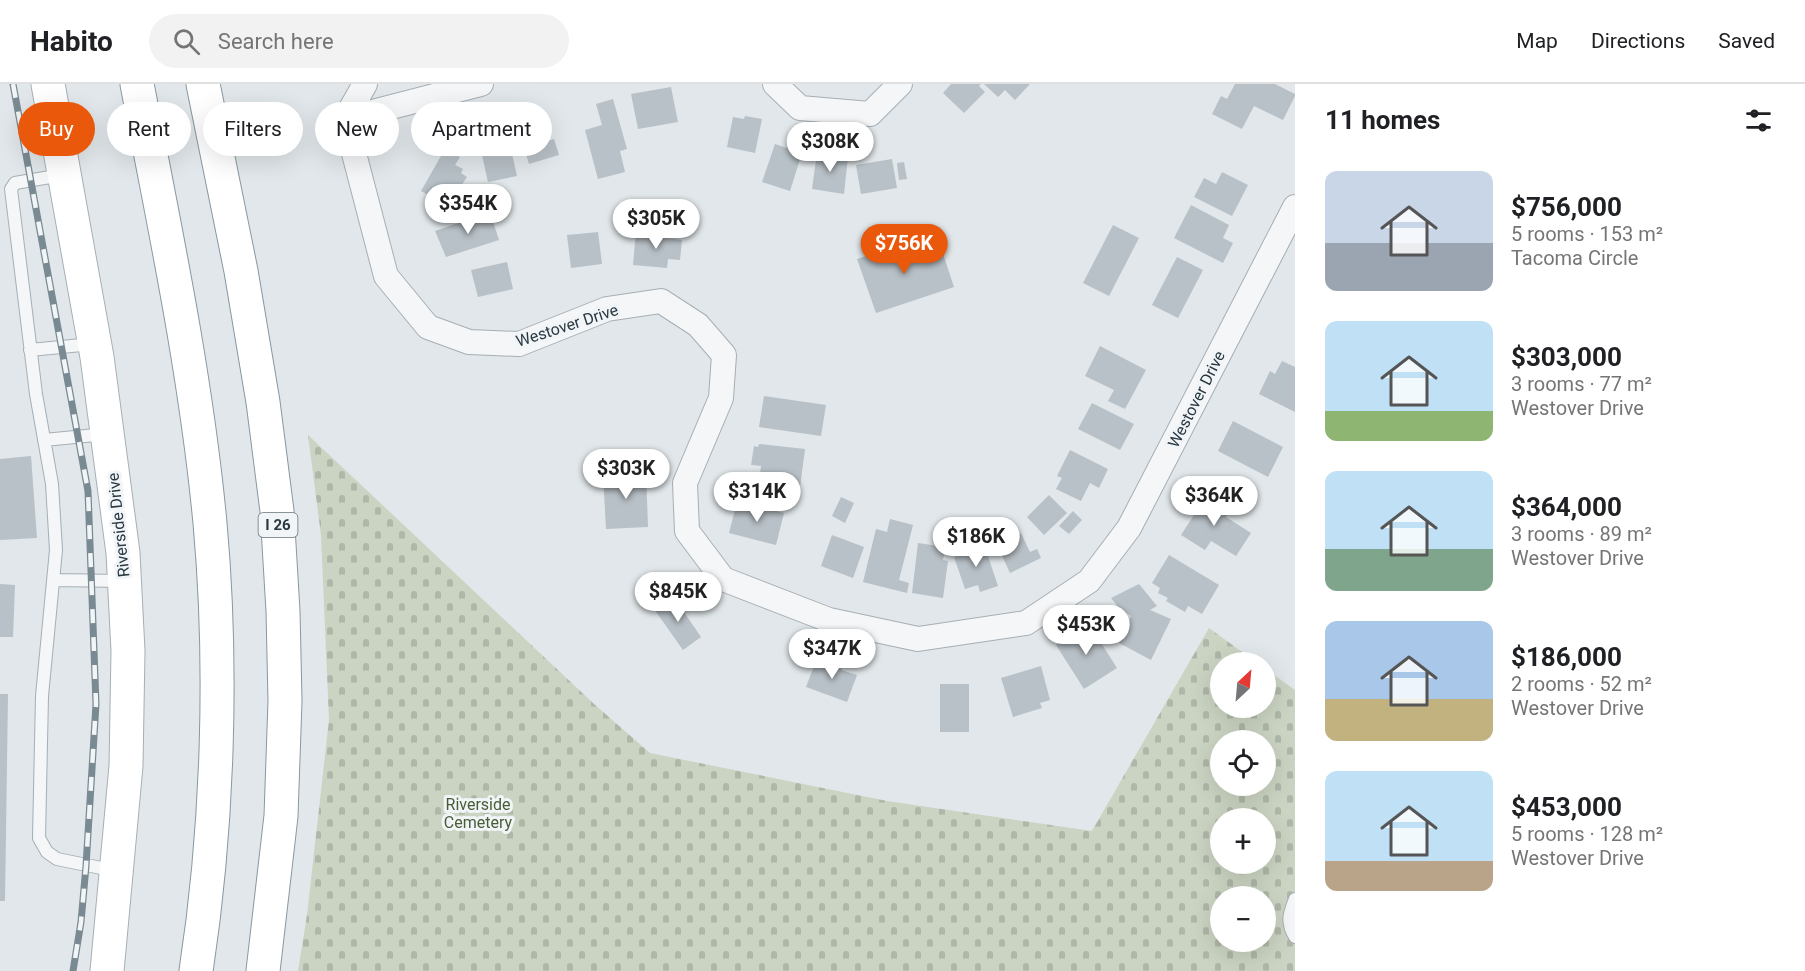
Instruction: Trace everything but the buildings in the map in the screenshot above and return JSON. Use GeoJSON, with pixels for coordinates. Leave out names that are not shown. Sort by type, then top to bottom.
{"type":"FeatureCollection","features":[{"type":"Feature","properties":{"kind":"main road","name":"Riverside Drive"},"geometry":{"type":"LineString","coordinates":[[48,84],[94,344],[123,553],[128,651],[126,765],[107,971]]}},
{"type":"Feature","properties":{"kind":"main road"},"geometry":{"type":"LineString","coordinates":[[137,84],[176,284],[196,406],[210,523],[215,604],[216,697],[213,800],[196,971]]}},
{"type":"Feature","properties":{"kind":"main road","name":"I 26"},"geometry":{"type":"LineString","coordinates":[[203,84],[241,271],[263,402],[277,511],[285,701],[280,816],[263,971]]}},
{"type":"Feature","properties":{"kind":"street"},"geometry":{"type":"LineString","coordinates":[[355,102],[365,84]]}},
{"type":"Feature","properties":{"kind":"street"},"geometry":{"type":"LineString","coordinates":[[399,105],[481,84]]}},
{"type":"Feature","properties":{"kind":"street"},"geometry":{"type":"LineString","coordinates":[[775,84],[800,108],[870,114],[900,84]]}},
{"type":"Feature","properties":{"kind":"street","name":"Westover Drive"},"geometry":{"type":"LineString","coordinates":[[355,156],[386,276],[428,327],[469,342],[519,344],[606,309],[661,301],[698,326],[724,355],[721,398],[685,483],[687,531],[723,579],[829,620],[918,639],[1026,623],[1089,581],[1130,528],[1295,207]]}},
{"type":"Feature","properties":{"kind":"lane"},"geometry":{"type":"LineString","coordinates":[[64,175],[15,183],[11,189],[30,350],[52,484],[56,550],[42,696],[39,838],[47,852],[57,859],[117,871]]}},
{"type":"Feature","properties":{"kind":"lane"},"geometry":{"type":"LineString","coordinates":[[30,350],[94,344]]}},
{"type":"Feature","properties":{"kind":"lane"},"geometry":{"type":"LineString","coordinates":[[44,440],[107,434]]}},
{"type":"Feature","properties":{"kind":"lane"},"geometry":{"type":"LineString","coordinates":[[53,580],[124,581]]}},
{"type":"Feature","properties":{"kind":"lane"},"geometry":{"type":"LineString","coordinates":[[1295,899],[1290,912],[1289,927],[1295,937]]}},
{"type":"Feature","properties":{"kind":"green space","name":"Riverside Cemetery"},"geometry":{"type":"Polygon","coordinates":[[[308,435],[594,704],[650,753],[887,801],[1092,831],[1209,628],[1242,652],[1210,652],[1210,718],[1276,718],[1276,676],[1295,690],[1295,971],[298,971],[307,915],[329,720],[321,535],[308,435]]]}},
{"type":"Feature","properties":{"kind":"railway"},"geometry":{"type":"LineString","coordinates":[[13,84],[88,491],[96,704],[86,866],[81,922],[73,971]]}}]}
